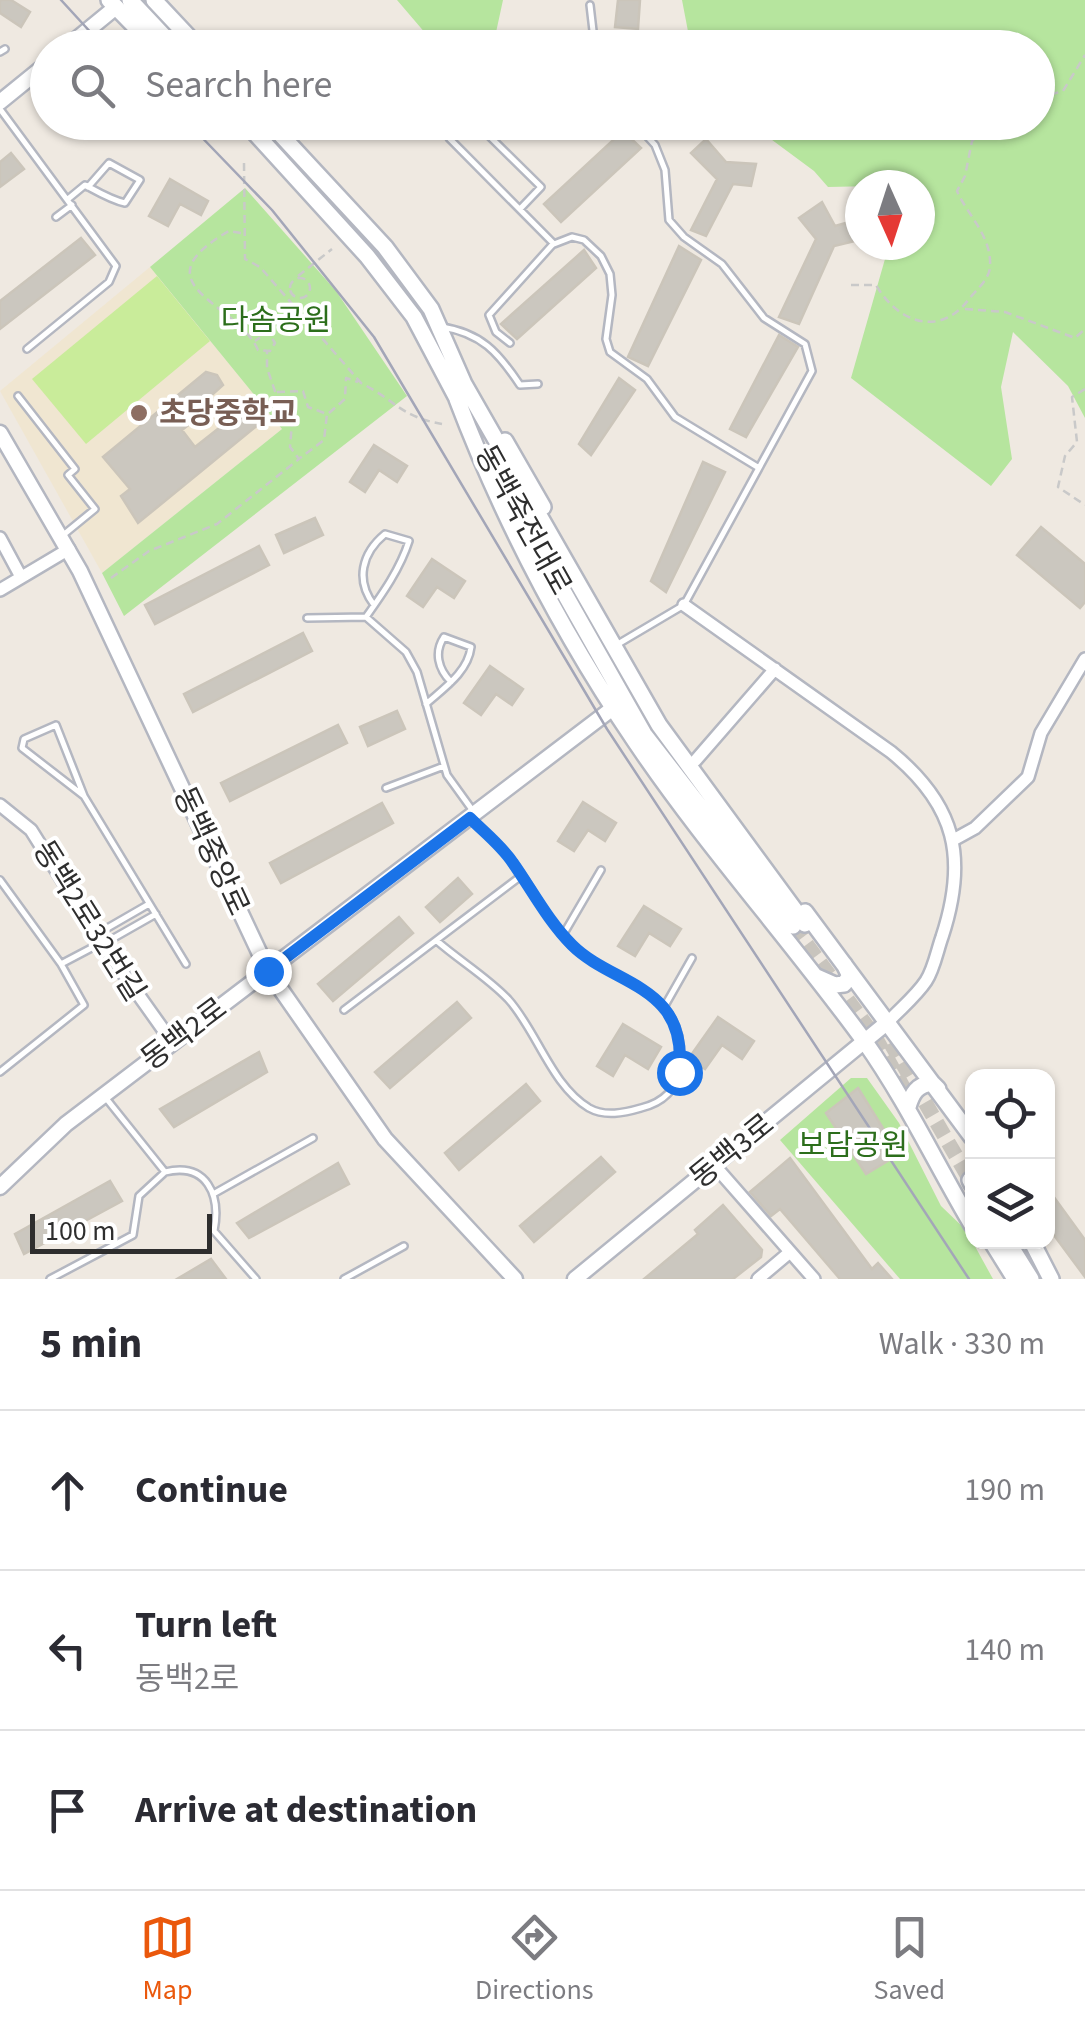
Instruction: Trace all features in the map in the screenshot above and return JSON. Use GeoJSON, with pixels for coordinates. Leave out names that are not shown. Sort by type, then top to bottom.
{"type":"FeatureCollection","features":[{"type":"Feature","properties":{"kind":"main road"},"geometry":{"type":"LineString","coordinates":[[154,0],[182,30]]}},
{"type":"Feature","properties":{"kind":"main road"},"geometry":{"type":"LineString","coordinates":[[118,2],[141,30]]}},
{"type":"Feature","properties":{"kind":"main road"},"geometry":{"type":"LineString","coordinates":[[118,2],[153,30]]}},
{"type":"Feature","properties":{"kind":"main road","name":"동백죽전대로"},"geometry":{"type":"LineString","coordinates":[[261,140],[367,256],[414,317],[460,391],[596,654],[644,734],[799,925]]}},
{"type":"Feature","properties":{"kind":"main road","name":"동백죽전대로"},"geometry":{"type":"LineString","coordinates":[[286,140],[385,247],[438,326],[460,391]]}},
{"type":"Feature","properties":{"kind":"main road"},"geometry":{"type":"LineString","coordinates":[[460,391],[521,463],[617,644],[695,761],[965,1126]]}},
{"type":"Feature","properties":{"kind":"main road"},"geometry":{"type":"LineString","coordinates":[[460,391],[480,460],[614,708],[866,1044],[908,1107],[965,1212]]}},
{"type":"Feature","properties":{"kind":"main road"},"geometry":{"type":"LineString","coordinates":[[814,974],[835,985],[844,984],[850,976],[844,963]]}},
{"type":"Feature","properties":{"kind":"main road"},"geometry":{"type":"LineString","coordinates":[[908,1107],[913,1092],[924,1084],[932,1083],[944,1095]]}},
{"type":"Feature","properties":{"kind":"main road"},"geometry":{"type":"LineString","coordinates":[[986,1249],[1005,1279]]}},
{"type":"Feature","properties":{"kind":"main road"},"geometry":{"type":"LineString","coordinates":[[996,1249],[1015,1279]]}},
{"type":"Feature","properties":{"kind":"main road"},"geometry":{"type":"LineString","coordinates":[[1012,1249],[1031,1279]]}},
{"type":"Feature","properties":{"kind":"main road"},"geometry":{"type":"LineString","coordinates":[[1036,1249],[1051,1279]]}},
{"type":"Feature","properties":{"kind":"street"},"geometry":{"type":"LineString","coordinates":[[86,30],[118,2]]}},
{"type":"Feature","properties":{"kind":"street"},"geometry":{"type":"LineString","coordinates":[[0,105],[30,78]]}},
{"type":"Feature","properties":{"kind":"street","name":"동백중앙로"},"geometry":{"type":"LineString","coordinates":[[0,433],[66,543],[268,971],[385,1140],[515,1279]]}},
{"type":"Feature","properties":{"kind":"street"},"geometry":{"type":"LineString","coordinates":[[0,538],[21,577]]}},
{"type":"Feature","properties":{"kind":"street"},"geometry":{"type":"LineString","coordinates":[[0,590],[66,543]]}},
{"type":"Feature","properties":{"kind":"street"},"geometry":{"type":"LineString","coordinates":[[684,606],[922,777],[954,839],[957,870],[947,921],[928,979],[888,1021]]}},
{"type":"Feature","properties":{"kind":"street"},"geometry":{"type":"LineString","coordinates":[[954,839],[984,820],[1028,777],[1041,733],[1085,658]]}},
{"type":"Feature","properties":{"kind":"street"},"geometry":{"type":"LineString","coordinates":[[695,761],[774,670]]}},
{"type":"Feature","properties":{"kind":"street","name":"동백2로"},"geometry":{"type":"LineString","coordinates":[[0,1187],[66,1124],[103,1095],[614,708]]}},
{"type":"Feature","properties":{"kind":"street","name":"동백2로32번길"},"geometry":{"type":"LineString","coordinates":[[0,806],[31,830],[101,941],[172,1042]]}},
{"type":"Feature","properties":{"kind":"street","name":"동백3로"},"geometry":{"type":"LineString","coordinates":[[575,1279],[866,1044],[888,1021]]}},
{"type":"Feature","properties":{"kind":"street"},"geometry":{"type":"LineString","coordinates":[[714,1165],[814,1279]]}},
{"type":"Feature","properties":{"kind":"street"},"geometry":{"type":"LineString","coordinates":[[758,1279],[790,1252]]}},
{"type":"Feature","properties":{"kind":"lane"},"geometry":{"type":"LineString","coordinates":[[590,5],[593,30]]}},
{"type":"Feature","properties":{"kind":"lane"},"geometry":{"type":"LineString","coordinates":[[0,105],[116,266],[116,273],[27,349]]}},
{"type":"Feature","properties":{"kind":"lane"},"geometry":{"type":"LineString","coordinates":[[451,140],[554,244]]}},
{"type":"Feature","properties":{"kind":"lane"},"geometry":{"type":"LineString","coordinates":[[493,140],[541,187],[520,209]]}},
{"type":"Feature","properties":{"kind":"lane"},"geometry":{"type":"LineString","coordinates":[[617,644],[684,606],[812,371],[811,352],[749,304],[722,264],[669,220],[665,170],[650,140]]}},
{"type":"Feature","properties":{"kind":"lane"},"geometry":{"type":"LineString","coordinates":[[56,218],[109,163],[142,178],[125,203],[88,187]]}},
{"type":"Feature","properties":{"kind":"lane"},"geometry":{"type":"LineString","coordinates":[[510,343],[496,332],[489,315],[554,244],[572,237],[584,240],[601,256],[612,295],[606,339],[610,352],[647,379],[674,418],[759,468]]}},
{"type":"Feature","properties":{"kind":"lane"},"geometry":{"type":"LineString","coordinates":[[438,326],[470,332],[504,361],[520,384],[538,384]]}},
{"type":"Feature","properties":{"kind":"lane"},"geometry":{"type":"LineString","coordinates":[[18,396],[75,468],[68,475],[95,509],[66,543]]}},
{"type":"Feature","properties":{"kind":"lane"},"geometry":{"type":"LineString","coordinates":[[366,617],[374,605],[409,542],[397,535],[386,534],[376,542],[364,562],[361,577],[374,605]]}},
{"type":"Feature","properties":{"kind":"lane"},"geometry":{"type":"LineString","coordinates":[[307,618],[366,617],[406,652],[444,766],[472,816],[510,858],[563,934],[585,956],[642,987],[663,1009],[680,1060],[673,1088],[647,1107],[619,1114],[599,1112],[569,1088],[508,999],[437,940]]}},
{"type":"Feature","properties":{"kind":"lane"},"geometry":{"type":"LineString","coordinates":[[426,704],[450,682],[469,659],[471,647],[444,637],[438,646],[438,661],[450,682]]}},
{"type":"Feature","properties":{"kind":"lane"},"geometry":{"type":"LineString","coordinates":[[84,796],[22,748],[24,740],[56,726],[84,796],[186,964]]}},
{"type":"Feature","properties":{"kind":"lane"},"geometry":{"type":"LineString","coordinates":[[386,788],[444,766]]}},
{"type":"Feature","properties":{"kind":"lane"},"geometry":{"type":"LineString","coordinates":[[563,934],[600,870]]}},
{"type":"Feature","properties":{"kind":"lane"},"geometry":{"type":"LineString","coordinates":[[344,1010],[521,876]]}},
{"type":"Feature","properties":{"kind":"lane"},"geometry":{"type":"LineString","coordinates":[[0,880],[61,964],[84,1004],[0,1072]]}},
{"type":"Feature","properties":{"kind":"lane"},"geometry":{"type":"LineString","coordinates":[[101,941],[150,904]]}},
{"type":"Feature","properties":{"kind":"lane"},"geometry":{"type":"LineString","coordinates":[[61,964],[156,914]]}},
{"type":"Feature","properties":{"kind":"lane"},"geometry":{"type":"LineString","coordinates":[[663,1009],[692,958]]}},
{"type":"Feature","properties":{"kind":"lane"},"geometry":{"type":"LineString","coordinates":[[103,1095],[165,1172]]}},
{"type":"Feature","properties":{"kind":"lane"},"geometry":{"type":"LineString","coordinates":[[215,1193],[313,1138]]}},
{"type":"Feature","properties":{"kind":"lane"},"geometry":{"type":"LineString","coordinates":[[50,1279],[133,1235],[139,1196],[165,1172],[178,1169],[198,1174],[215,1193],[214,1231],[256,1279]]}},
{"type":"Feature","properties":{"kind":"lane"},"geometry":{"type":"LineString","coordinates":[[344,1279],[404,1246]]}},
{"type":"Feature","properties":{"kind":"path"},"geometry":{"type":"LineString","coordinates":[[1055,93],[1063,91],[1085,55]]}},
{"type":"Feature","properties":{"kind":"path"},"geometry":{"type":"LineString","coordinates":[[852,285],[876,285],[885,300],[924,323],[952,319],[963,309],[990,271],[982,226],[957,191],[965,176],[973,140]]}},
{"type":"Feature","properties":{"kind":"path"},"geometry":{"type":"LineString","coordinates":[[244,163],[245,259],[260,267],[361,383]]}},
{"type":"Feature","properties":{"kind":"path"},"geometry":{"type":"LineString","coordinates":[[242,234],[228,231],[200,252],[190,266],[189,278],[196,292],[238,322],[258,350],[267,352]]}},
{"type":"Feature","properties":{"kind":"path"},"geometry":{"type":"LineString","coordinates":[[292,302],[290,286],[294,280],[332,248]]}},
{"type":"Feature","properties":{"kind":"path"},"geometry":{"type":"LineString","coordinates":[[294,280],[303,278],[311,287],[307,296],[294,296]]}},
{"type":"Feature","properties":{"kind":"path"},"geometry":{"type":"LineString","coordinates":[[963,309],[1005,312],[1075,338],[1085,329]]}},
{"type":"Feature","properties":{"kind":"path"},"geometry":{"type":"LineString","coordinates":[[255,341],[264,332],[274,336],[274,346],[267,352],[267,368],[292,422],[290,447],[299,459]]}},
{"type":"Feature","properties":{"kind":"path"},"geometry":{"type":"LineString","coordinates":[[111,578],[149,552],[224,519],[324,440],[327,414],[345,400],[346,378],[383,392],[412,418],[442,424]]}},
{"type":"Feature","properties":{"kind":"path"},"geometry":{"type":"LineString","coordinates":[[1085,389],[1072,397],[1077,442],[1065,456],[1058,487],[1085,505]]}},
{"type":"Feature","properties":{"kind":"path"},"geometry":{"type":"LineString","coordinates":[[275,392],[303,391],[308,407],[327,414]]}},
{"type":"Feature","properties":{"kind":"shaded area","name":"초당중학교"},"geometry":{"type":"Polygon","coordinates":[[[150,267],[282,429],[102,573],[0,391],[150,267]]]}},
{"type":"Feature","properties":{"kind":"green space"},"geometry":{"type":"Polygon","coordinates":[[[397,0],[503,0],[497,30],[423,30],[397,0]]]}},
{"type":"Feature","properties":{"kind":"green space"},"geometry":{"type":"Polygon","coordinates":[[[682,0],[1085,0],[1085,418],[1068,386],[1013,332],[1001,387],[1012,459],[991,486],[851,378],[885,260],[935,260],[935,170],[845,170],[845,187],[828,187],[814,171],[772,140],[1055,140],[1055,30],[688,30],[682,0]]]}},
{"type":"Feature","properties":{"kind":"green space","name":"다솜공원"},"geometry":{"type":"Polygon","coordinates":[[[245,188],[336,291],[407,396],[124,616],[102,573],[282,429],[150,267],[245,188]]]}},
{"type":"Feature","properties":{"kind":"green space"},"geometry":{"type":"Polygon","coordinates":[[[157,276],[210,341],[86,444],[32,379],[157,276]]]}},
{"type":"Feature","properties":{"kind":"green space","name":"보담공원"},"geometry":{"type":"Polygon","coordinates":[[[851,1078],[867,1078],[899,1123],[941,1206],[965,1229],[965,1249],[976,1249],[993,1279],[900,1279],[780,1140],[851,1078]]]}},
{"type":"Feature","properties":{"kind":"building"},"geometry":{"type":"Polygon","coordinates":[[[0,0],[11,0],[30,12],[21,27],[0,13],[0,0]]]}},
{"type":"Feature","properties":{"kind":"building"},"geometry":{"type":"Polygon","coordinates":[[[618,0],[640,0],[638,29],[615,27],[618,0]]]}},
{"type":"Feature","properties":{"kind":"building"},"geometry":{"type":"Polygon","coordinates":[[[613,140],[633,140],[641,148],[561,222],[544,204],[613,140]]]}},
{"type":"Feature","properties":{"kind":"building"},"geometry":{"type":"Polygon","coordinates":[[[707,140],[726,162],[756,164],[751,186],[733,184],[706,236],[691,230],[717,179],[691,153],[707,140]]]}},
{"type":"Feature","properties":{"kind":"building"},"geometry":{"type":"Polygon","coordinates":[[[11,153],[24,169],[0,187],[0,162],[11,153]]]}},
{"type":"Feature","properties":{"kind":"building"},"geometry":{"type":"Polygon","coordinates":[[[170,179],[208,201],[201,215],[180,204],[168,226],[149,216],[170,179]]]}},
{"type":"Feature","properties":{"kind":"building"},"geometry":{"type":"Polygon","coordinates":[[[822,202],[835,226],[845,223],[845,243],[834,246],[799,324],[779,317],[816,239],[799,218],[822,202]]]}},
{"type":"Feature","properties":{"kind":"building"},"geometry":{"type":"Polygon","coordinates":[[[81,238],[95,255],[0,329],[0,301],[81,238]]]}},
{"type":"Feature","properties":{"kind":"building"},"geometry":{"type":"Polygon","coordinates":[[[679,246],[701,260],[648,366],[628,357],[679,246]]]}},
{"type":"Feature","properties":{"kind":"building"},"geometry":{"type":"Polygon","coordinates":[[[584,250],[596,268],[517,339],[501,324],[584,250]]]}},
{"type":"Feature","properties":{"kind":"building"},"geometry":{"type":"Polygon","coordinates":[[[779,335],[798,347],[746,437],[730,429],[779,335]]]}},
{"type":"Feature","properties":{"kind":"building"},"geometry":{"type":"Polygon","coordinates":[[[206,372],[217,375],[223,385],[195,410],[200,416],[182,430],[195,447],[242,410],[252,413],[259,424],[138,523],[121,496],[130,489],[103,457],[206,372]]]}},
{"type":"Feature","properties":{"kind":"building"},"geometry":{"type":"Polygon","coordinates":[[[619,378],[635,390],[591,455],[579,444],[619,378]]]}},
{"type":"Feature","properties":{"kind":"building"},"geometry":{"type":"Polygon","coordinates":[[[374,445],[407,466],[397,482],[379,470],[365,492],[350,482],[374,445]]]}},
{"type":"Feature","properties":{"kind":"building"},"geometry":{"type":"Polygon","coordinates":[[[703,462],[725,472],[666,592],[651,581],[703,462]]]}},
{"type":"Feature","properties":{"kind":"building"},"geometry":{"type":"Polygon","coordinates":[[[315,518],[323,535],[284,553],[276,535],[315,518]]]}},
{"type":"Feature","properties":{"kind":"building"},"geometry":{"type":"Polygon","coordinates":[[[1041,527],[1085,564],[1085,602],[1080,608],[1017,555],[1041,527]]]}},
{"type":"Feature","properties":{"kind":"building"},"geometry":{"type":"Polygon","coordinates":[[[259,546],[269,565],[155,624],[145,605],[259,546]]]}},
{"type":"Feature","properties":{"kind":"building"},"geometry":{"type":"Polygon","coordinates":[[[432,559],[465,581],[454,598],[437,587],[423,607],[407,596],[432,559]]]}},
{"type":"Feature","properties":{"kind":"building"},"geometry":{"type":"Polygon","coordinates":[[[303,633],[312,651],[193,712],[184,694],[303,633]]]}},
{"type":"Feature","properties":{"kind":"building"},"geometry":{"type":"Polygon","coordinates":[[[490,666],[523,689],[512,705],[496,694],[481,715],[464,703],[490,666]]]}},
{"type":"Feature","properties":{"kind":"building"},"geometry":{"type":"Polygon","coordinates":[[[397,711],[405,729],[368,746],[360,727],[397,711]]]}},
{"type":"Feature","properties":{"kind":"building"},"geometry":{"type":"Polygon","coordinates":[[[338,725],[347,743],[230,801],[221,783],[338,725]]]}},
{"type":"Feature","properties":{"kind":"building"},"geometry":{"type":"Polygon","coordinates":[[[583,802],[616,823],[605,841],[588,830],[574,851],[558,841],[583,802]]]}},
{"type":"Feature","properties":{"kind":"building"},"geometry":{"type":"Polygon","coordinates":[[[382,803],[393,823],[281,883],[270,863],[382,803]]]}},
{"type":"Feature","properties":{"kind":"building"},"geometry":{"type":"Polygon","coordinates":[[[458,878],[472,894],[440,922],[426,907],[458,878]]]}},
{"type":"Feature","properties":{"kind":"building"},"geometry":{"type":"Polygon","coordinates":[[[644,906],[681,929],[670,946],[649,933],[635,956],[618,946],[644,906]]]}},
{"type":"Feature","properties":{"kind":"building"},"geometry":{"type":"Polygon","coordinates":[[[399,917],[413,933],[333,1001],[318,984],[399,917]]]}},
{"type":"Feature","properties":{"kind":"building"},"geometry":{"type":"Polygon","coordinates":[[[457,1002],[471,1018],[390,1088],[375,1072],[457,1002]]]}},
{"type":"Feature","properties":{"kind":"building"},"geometry":{"type":"Polygon","coordinates":[[[718,1017],[754,1041],[742,1059],[722,1045],[705,1069],[689,1058],[718,1017]]]}},
{"type":"Feature","properties":{"kind":"building"},"geometry":{"type":"Polygon","coordinates":[[[623,1024],[661,1047],[648,1069],[625,1055],[613,1076],[597,1066],[623,1024]]]}},
{"type":"Feature","properties":{"kind":"building"},"geometry":{"type":"Polygon","coordinates":[[[259,1052],[267,1072],[174,1127],[160,1109],[259,1052]]]}},
{"type":"Feature","properties":{"kind":"building"},"geometry":{"type":"Polygon","coordinates":[[[526,1084],[540,1101],[459,1170],[445,1153],[526,1084]]]}},
{"type":"Feature","properties":{"kind":"building"},"geometry":{"type":"Polygon","coordinates":[[[858,1088],[899,1154],[866,1174],[826,1113],[858,1088]]]}},
{"type":"Feature","properties":{"kind":"building"},"geometry":{"type":"Polygon","coordinates":[[[601,1157],[615,1172],[534,1242],[520,1226],[601,1157]]]}},
{"type":"Feature","properties":{"kind":"building"},"geometry":{"type":"Polygon","coordinates":[[[790,1158],[872,1269],[878,1263],[892,1279],[840,1279],[780,1209],[771,1216],[750,1192],[790,1158]]]}},
{"type":"Feature","properties":{"kind":"building"},"geometry":{"type":"Polygon","coordinates":[[[338,1163],[349,1184],[249,1238],[237,1223],[338,1163]]]}},
{"type":"Feature","properties":{"kind":"building"},"geometry":{"type":"Polygon","coordinates":[[[110,1181],[122,1201],[24,1254],[15,1234],[110,1181]]]}},
{"type":"Feature","properties":{"kind":"building"},"geometry":{"type":"Polygon","coordinates":[[[1055,1199],[1085,1240],[1085,1277],[1055,1236],[1055,1199]]]}},
{"type":"Feature","properties":{"kind":"building"},"geometry":{"type":"Polygon","coordinates":[[[723,1205],[762,1250],[761,1257],[733,1279],[644,1279],[698,1234],[695,1230],[723,1205]]]}},
{"type":"Feature","properties":{"kind":"building"},"geometry":{"type":"Polygon","coordinates":[[[211,1259],[226,1279],[177,1279],[211,1259]]]}},
{"type":"Feature","properties":{"kind":"tunnel"},"geometry":{"type":"LineString","coordinates":[[793,926],[875,1037],[911,1101]]}},
{"type":"Feature","properties":{"kind":"tunnel"},"geometry":{"type":"LineString","coordinates":[[879,1023],[965,1171]]}},
{"type":"Feature","properties":{"kind":"tram line"},"geometry":{"type":"LineString","coordinates":[[61,0],[88,30]]}},
{"type":"Feature","properties":{"kind":"tram line"},"geometry":{"type":"LineString","coordinates":[[204,140],[272,210],[374,337],[607,729],[969,1279]]}},
{"type":"Feature","properties":{"kind":"place","name":"초당중학교"},"geometry":{"type":"Point","coordinates":[139,413]}},
{"type":"Feature","properties":{"kind":"route"},"geometry":{"type":"LineString","coordinates":[[268,971],[470,818],[510,858],[571,944],[585,956],[631,978],[668,1014],[678,1044],[679,1072]]}}]}
